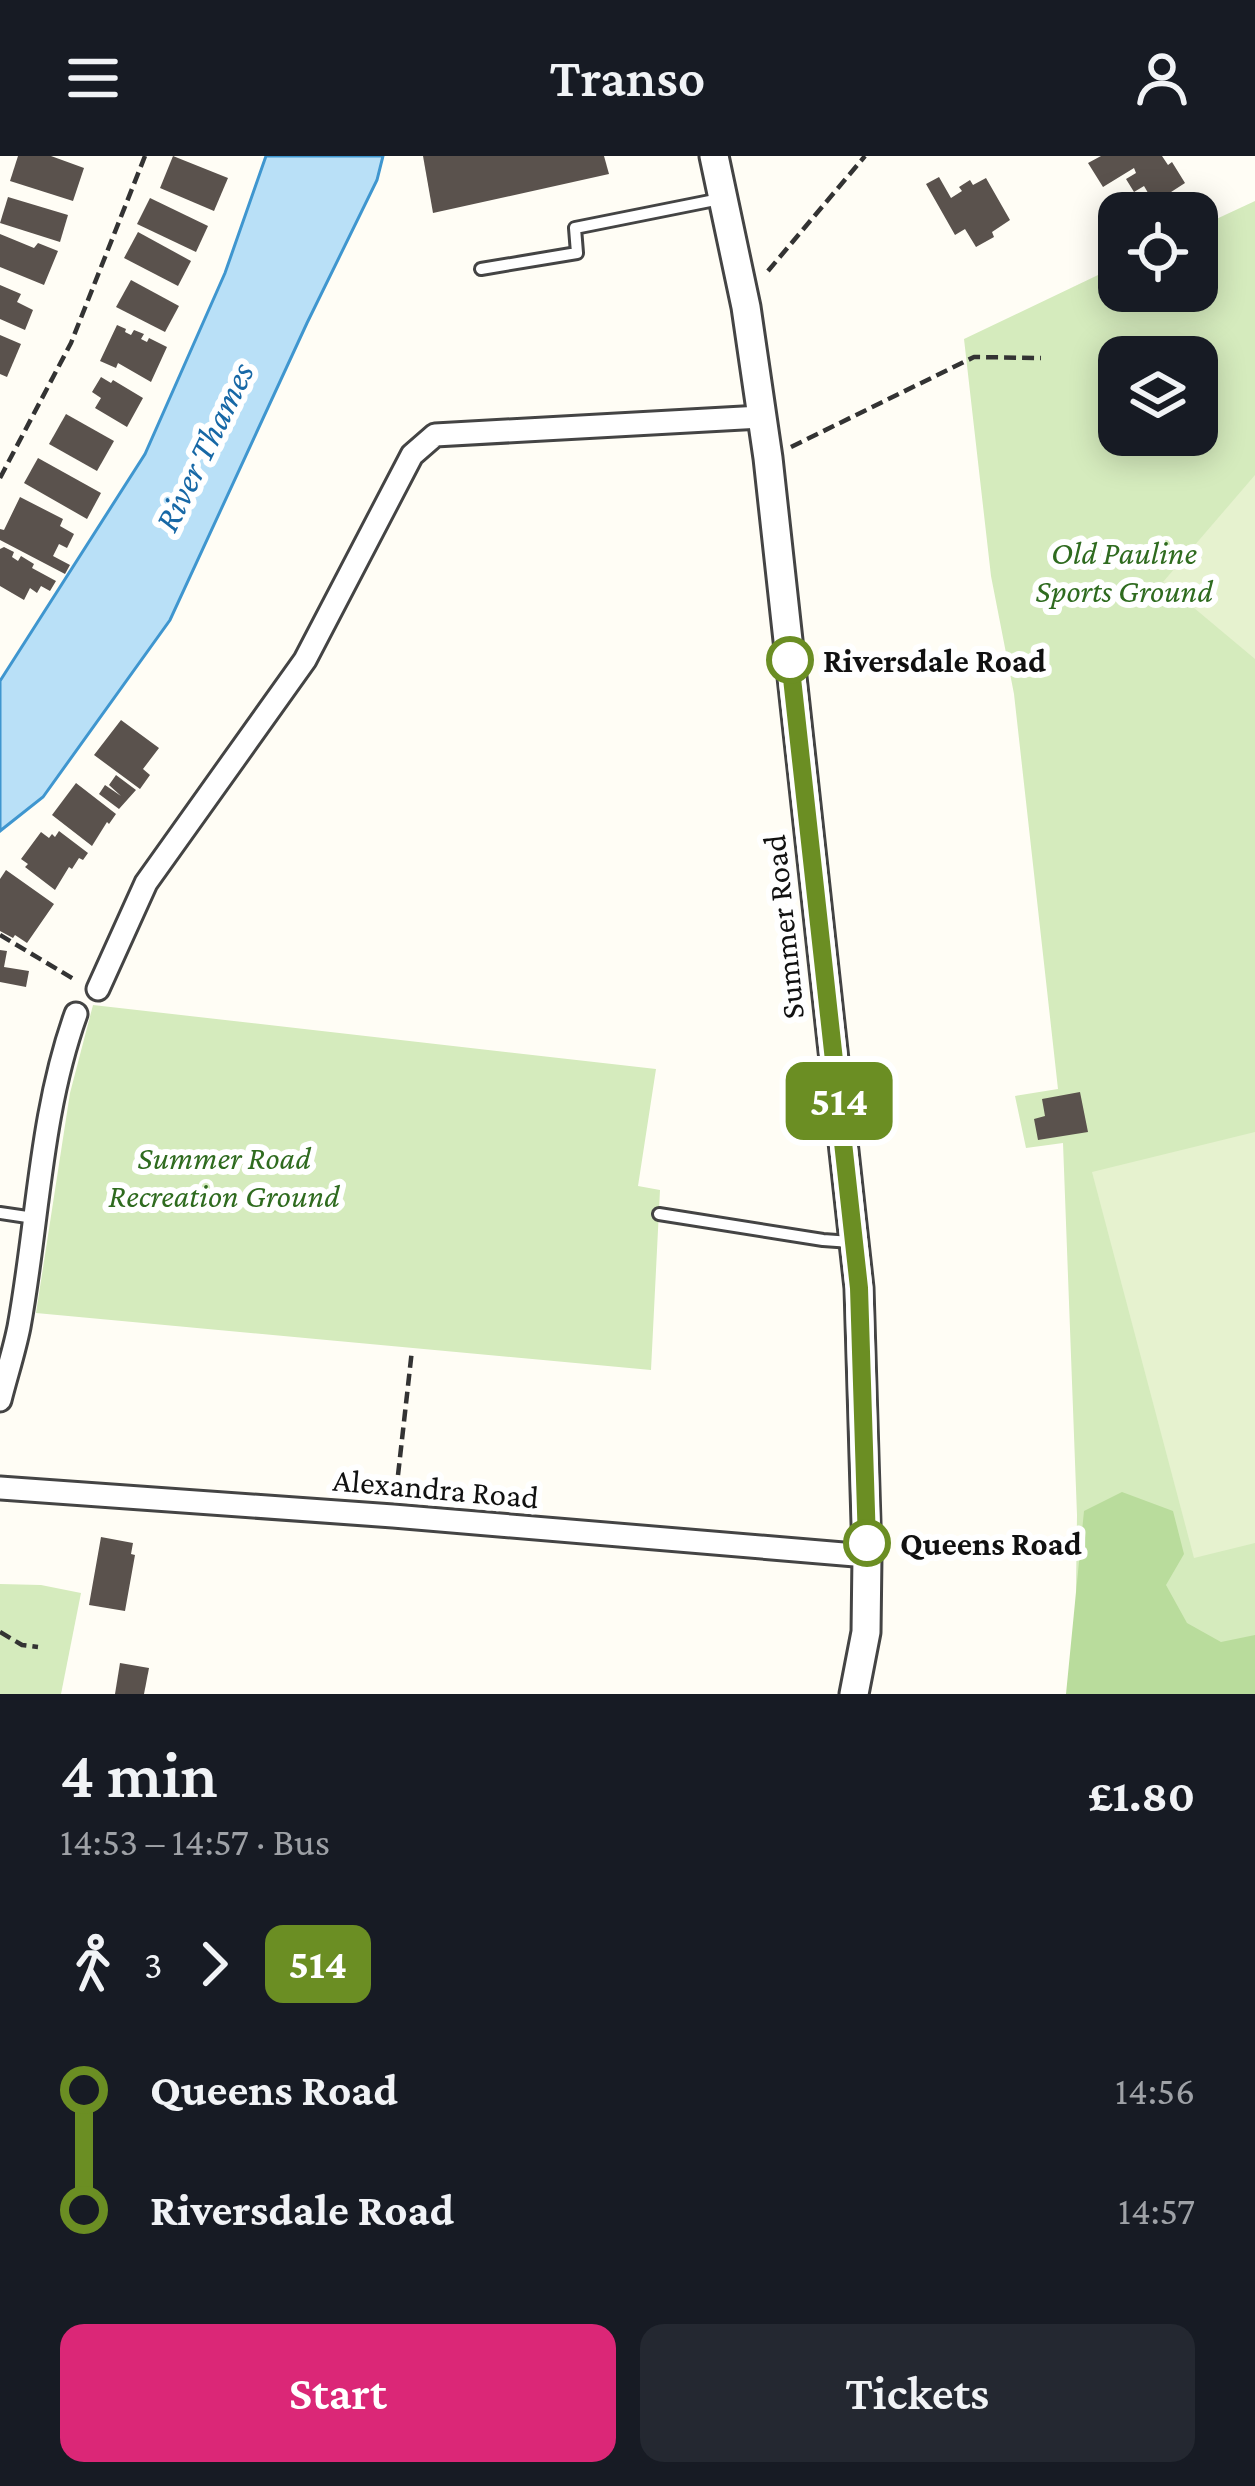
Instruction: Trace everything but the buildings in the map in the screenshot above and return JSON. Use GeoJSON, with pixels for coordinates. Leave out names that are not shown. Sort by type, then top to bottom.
{"type":"FeatureCollection","features":[{"type":"Feature","properties":{"kind":"street","name":"Summer Road"},"geometry":{"type":"LineString","coordinates":[[715,156],[742,283],[768,458],[859,1288],[867,1556],[866,1632],[854,1694]]}},
{"type":"Feature","properties":{"kind":"street"},"geometry":{"type":"LineString","coordinates":[[98,989],[146,883],[305,660],[412,455],[435,435],[761,416]]}},
{"type":"Feature","properties":{"kind":"street"},"geometry":{"type":"LineString","coordinates":[[0,1400],[18,1329],[62,1052],[76,1014]]}},
{"type":"Feature","properties":{"kind":"street","name":"Alexandra Road"},"geometry":{"type":"LineString","coordinates":[[0,1488],[867,1556]]}},
{"type":"Feature","properties":{"kind":"lane"},"geometry":{"type":"LineString","coordinates":[[481,269],[577,253],[575,229],[723,199]]}},
{"type":"Feature","properties":{"kind":"lane"},"geometry":{"type":"LineString","coordinates":[[0,1213],[34,1218]]}},
{"type":"Feature","properties":{"kind":"lane"},"geometry":{"type":"LineString","coordinates":[[658,1214],[854,1242]]}},
{"type":"Feature","properties":{"kind":"path"},"geometry":{"type":"LineString","coordinates":[[0,478],[70,343],[145,156]]}},
{"type":"Feature","properties":{"kind":"path"},"geometry":{"type":"LineString","coordinates":[[742,283],[760,279],[865,156]]}},
{"type":"Feature","properties":{"kind":"path"},"geometry":{"type":"LineString","coordinates":[[768,458],[974,357],[1040,358]]}},
{"type":"Feature","properties":{"kind":"path"},"geometry":{"type":"LineString","coordinates":[[0,934],[98,989]]}},
{"type":"Feature","properties":{"kind":"path"},"geometry":{"type":"LineString","coordinates":[[393,1516],[412,1350]]}},
{"type":"Feature","properties":{"kind":"path"},"geometry":{"type":"LineString","coordinates":[[0,1632],[22,1645],[38,1647]]}},
{"type":"Feature","properties":{"kind":"green space","name":"Old Pauline Sports Ground"},"geometry":{"type":"Polygon","coordinates":[[[1255,201],[1255,1694],[1075,1664],[1077,1515],[1063,1143],[1026,1148],[1015,1096],[1058,1089],[1014,694],[991,576],[964,339],[1098,275],[1098,312],[1218,312],[1218,218],[1255,201]]]}},
{"type":"Feature","properties":{"kind":"green space"},"geometry":{"type":"Polygon","coordinates":[[[1255,475],[1255,659],[1163,582],[1255,475]]]}},
{"type":"Feature","properties":{"kind":"green space","name":"Summer Road Recreation Ground"},"geometry":{"type":"Polygon","coordinates":[[[93,1005],[656,1069],[638,1186],[660,1190],[651,1370],[36,1313],[70,1093],[93,1005]]]}},
{"type":"Feature","properties":{"kind":"green space"},"geometry":{"type":"Polygon","coordinates":[[[1255,1132],[1255,1543],[1194,1558],[1092,1172],[1255,1132]]]}},
{"type":"Feature","properties":{"kind":"green space"},"geometry":{"type":"Polygon","coordinates":[[[1122,1492],[1173,1511],[1184,1554],[1166,1585],[1187,1623],[1221,1642],[1255,1635],[1255,1694],[1066,1694],[1084,1511],[1122,1492]]]}},
{"type":"Feature","properties":{"kind":"green space"},"geometry":{"type":"Polygon","coordinates":[[[0,1584],[81,1593],[61,1694],[0,1694],[0,1584]]]}},
{"type":"Feature","properties":{"kind":"water","name":"River Thames"},"geometry":{"type":"Polygon","coordinates":[[[266,156],[383,156],[377,180],[170,620],[43,797],[0,831],[0,681],[145,454],[225,273],[266,156]]]}},
{"type":"Feature","properties":{"kind":"bus line","name":"514"},"geometry":{"type":"LineString","coordinates":[[790,660],[859,1288],[867,1543]]}},
{"type":"Feature","properties":{"kind":"place","name":"Riversdale Road"},"geometry":{"type":"Point","coordinates":[790,660]}},
{"type":"Feature","properties":{"kind":"place","name":"Queens Road"},"geometry":{"type":"Point","coordinates":[867,1543]}}]}
